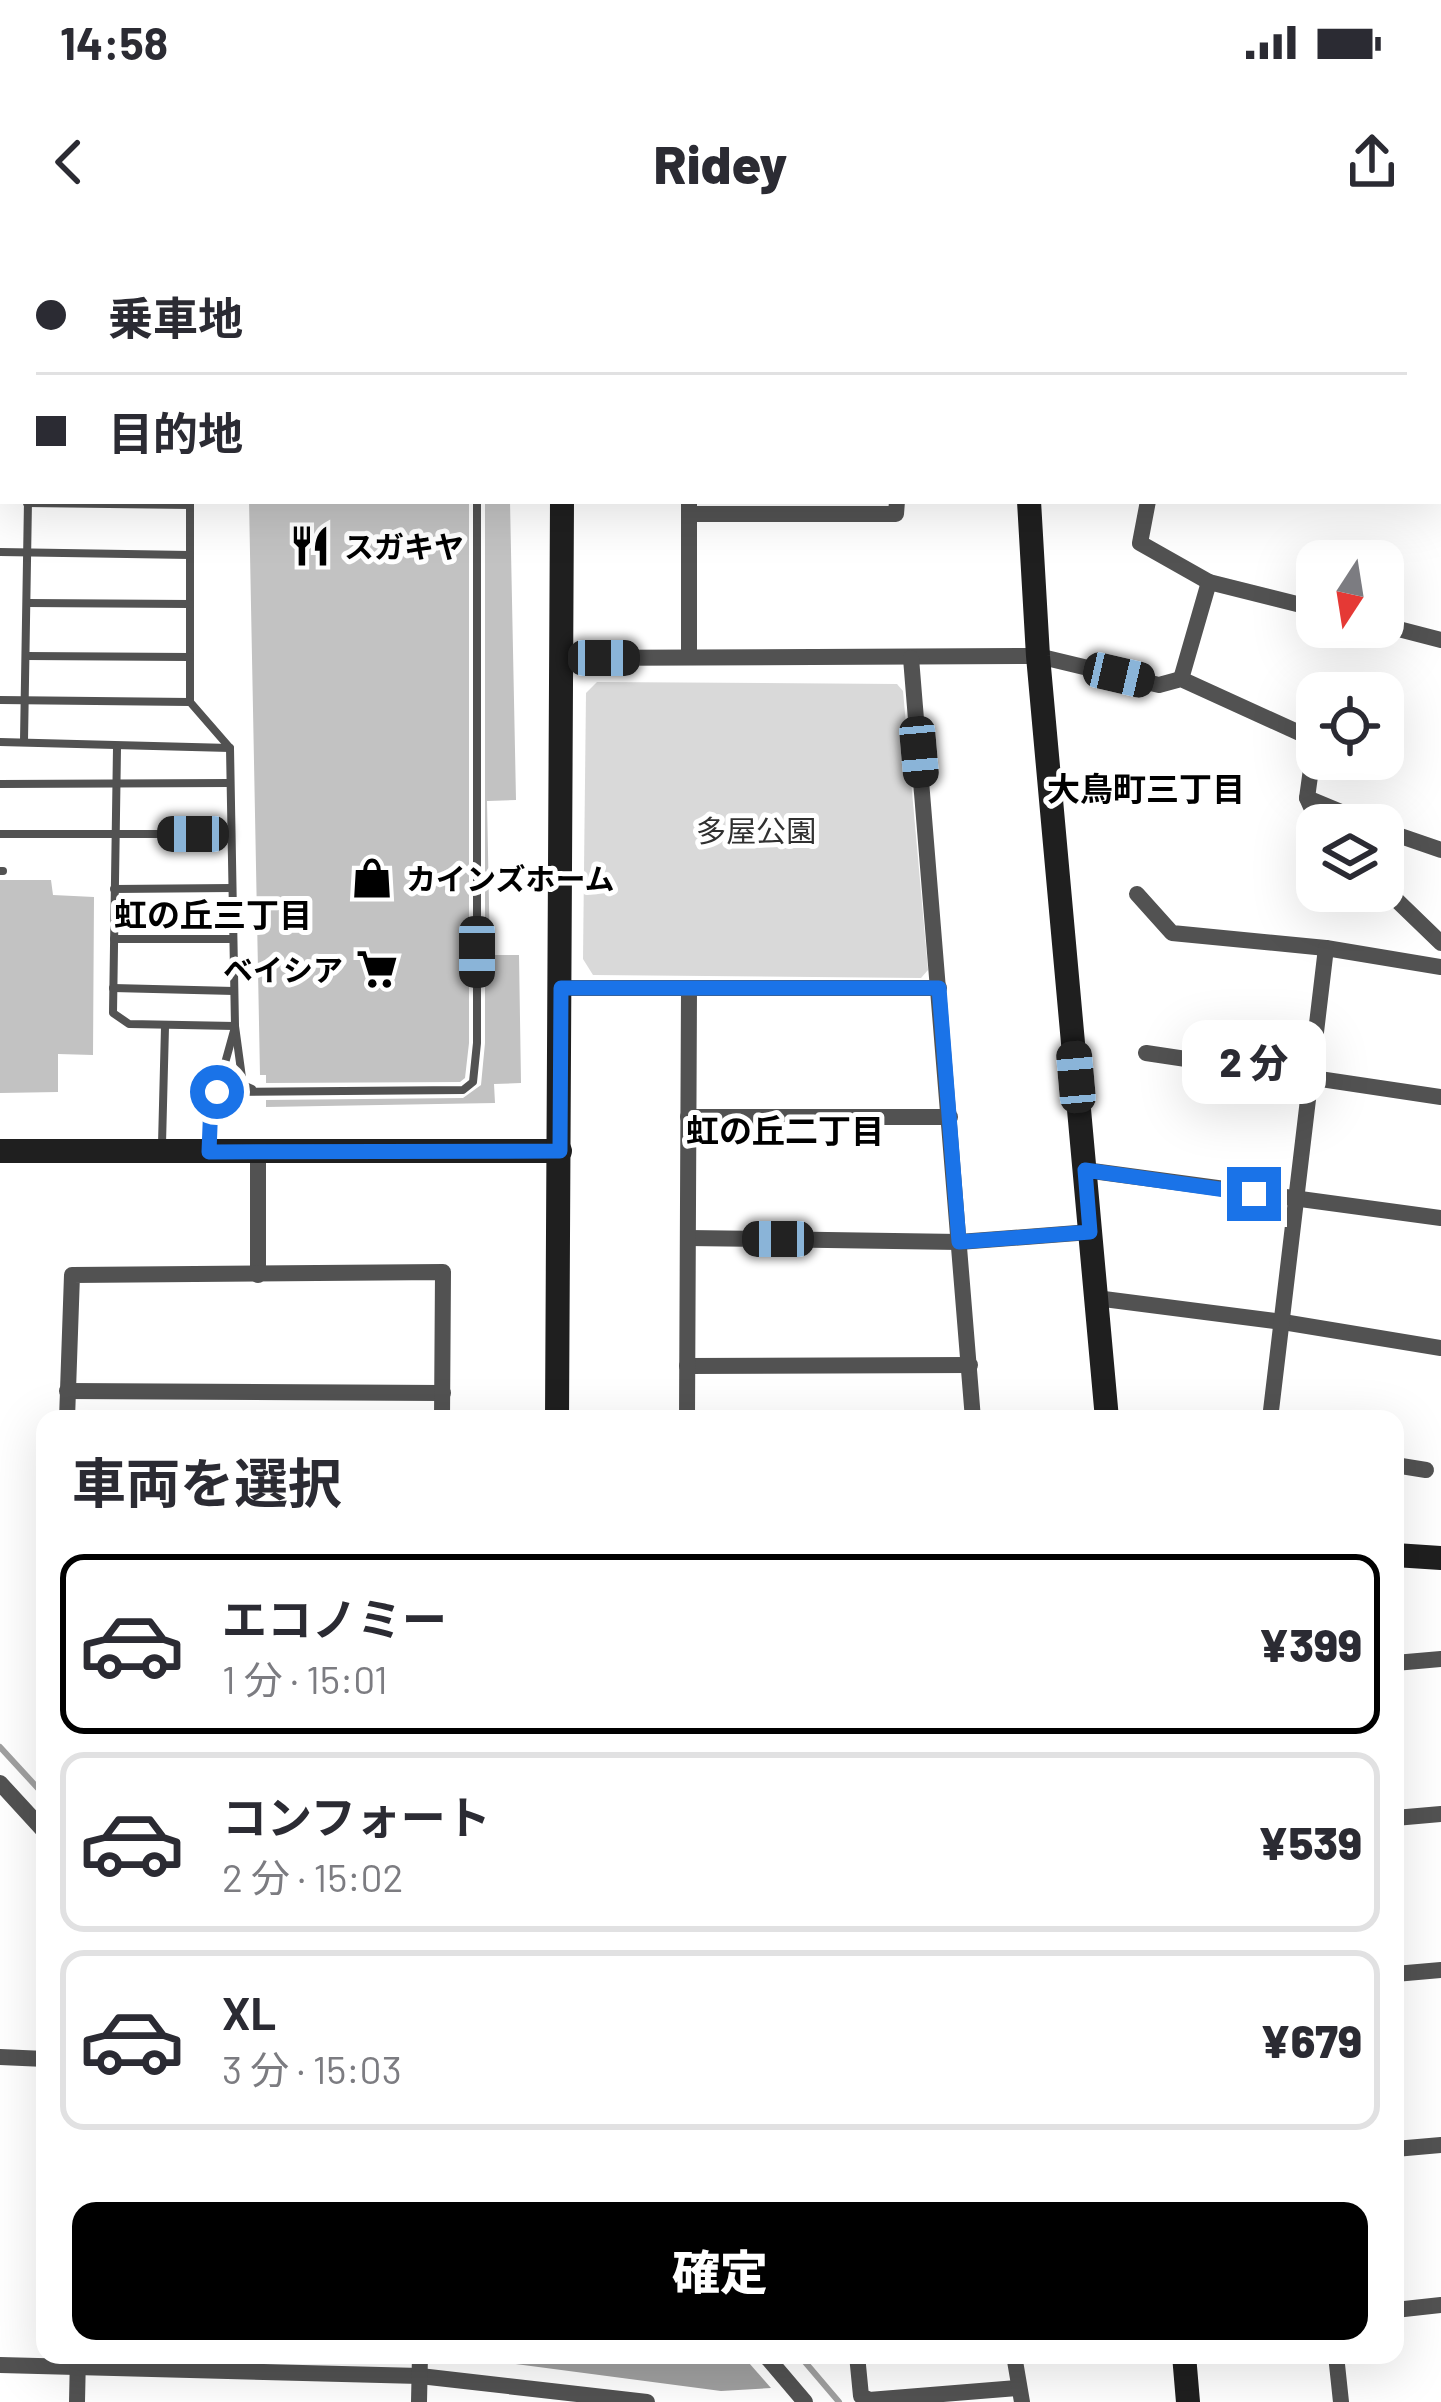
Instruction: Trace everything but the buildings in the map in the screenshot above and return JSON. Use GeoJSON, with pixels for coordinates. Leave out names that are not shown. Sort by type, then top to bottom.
{"type":"FeatureCollection","features":[{"type":"Feature","properties":{"kind":"street"},"geometry":{"type":"LineString","coordinates":[[557,1410],[562,504]]}},
{"type":"Feature","properties":{"kind":"street"},"geometry":{"type":"LineString","coordinates":[[689,657],[689,508],[896,514],[897,504]]}},
{"type":"Feature","properties":{"kind":"street"},"geometry":{"type":"LineString","coordinates":[[1029,504],[1038,656],[1106,1410]]}},
{"type":"Feature","properties":{"kind":"street"},"geometry":{"type":"LineString","coordinates":[[1147,504],[1140,543],[1209,582],[1296,604]]}},
{"type":"Feature","properties":{"kind":"street"},"geometry":{"type":"LineString","coordinates":[[1181,679],[1209,582]]}},
{"type":"Feature","properties":{"kind":"street"},"geometry":{"type":"LineString","coordinates":[[1404,631],[1441,640]]}},
{"type":"Feature","properties":{"kind":"street"},"geometry":{"type":"LineString","coordinates":[[562,658],[1038,656],[1159,685],[1181,679],[1315,740],[1310,804]]}},
{"type":"Feature","properties":{"kind":"street"},"geometry":{"type":"LineString","coordinates":[[911,658],[973,1410]]}},
{"type":"Feature","properties":{"kind":"street"},"geometry":{"type":"LineString","coordinates":[[1307,798],[1321,804]]}},
{"type":"Feature","properties":{"kind":"street"},"geometry":{"type":"LineString","coordinates":[[1404,837],[1441,850]]}},
{"type":"Feature","properties":{"kind":"street"},"geometry":{"type":"LineString","coordinates":[[1137,894],[1172,933],[1326,948],[1441,967]]}},
{"type":"Feature","properties":{"kind":"street"},"geometry":{"type":"LineString","coordinates":[[1404,907],[1441,943]]}},
{"type":"Feature","properties":{"kind":"street"},"geometry":{"type":"LineString","coordinates":[[1271,1410],[1326,948]]}},
{"type":"Feature","properties":{"kind":"street"},"geometry":{"type":"LineString","coordinates":[[561,988],[939,988]]}},
{"type":"Feature","properties":{"kind":"street"},"geometry":{"type":"LineString","coordinates":[[687,1410],[689,990]]}},
{"type":"Feature","properties":{"kind":"street"},"geometry":{"type":"LineString","coordinates":[[1146,1053],[1441,1097]]}},
{"type":"Feature","properties":{"kind":"street"},"geometry":{"type":"LineString","coordinates":[[688,1117],[950,1117]]}},
{"type":"Feature","properties":{"kind":"street"},"geometry":{"type":"LineString","coordinates":[[0,1151],[560,1151]]}},
{"type":"Feature","properties":{"kind":"street"},"geometry":{"type":"LineString","coordinates":[[258,1151],[258,1275]]}},
{"type":"Feature","properties":{"kind":"street"},"geometry":{"type":"LineString","coordinates":[[1085,1170],[1441,1218]]}},
{"type":"Feature","properties":{"kind":"street"},"geometry":{"type":"LineString","coordinates":[[688,1238],[959,1242],[1090,1232]]}},
{"type":"Feature","properties":{"kind":"street"},"geometry":{"type":"LineString","coordinates":[[67,1410],[72,1275],[443,1272],[442,1410]]}},
{"type":"Feature","properties":{"kind":"street"},"geometry":{"type":"LineString","coordinates":[[1096,1298],[1441,1348]]}},
{"type":"Feature","properties":{"kind":"street"},"geometry":{"type":"LineString","coordinates":[[687,1366],[970,1365]]}},
{"type":"Feature","properties":{"kind":"street"},"geometry":{"type":"LineString","coordinates":[[67,1391],[443,1394]]}},
{"type":"Feature","properties":{"kind":"street"},"geometry":{"type":"LineString","coordinates":[[1404,1466],[1426,1470]]}},
{"type":"Feature","properties":{"kind":"street"},"geometry":{"type":"LineString","coordinates":[[1404,1556],[1441,1558]]}},
{"type":"Feature","properties":{"kind":"street"},"geometry":{"type":"LineString","coordinates":[[1404,1662],[1441,1659]]}},
{"type":"Feature","properties":{"kind":"street"},"geometry":{"type":"LineString","coordinates":[[0,1783],[36,1822]]}},
{"type":"Feature","properties":{"kind":"street"},"geometry":{"type":"LineString","coordinates":[[1404,1817],[1441,1814]]}},
{"type":"Feature","properties":{"kind":"street"},"geometry":{"type":"LineString","coordinates":[[1404,1973],[1441,1970]]}},
{"type":"Feature","properties":{"kind":"street"},"geometry":{"type":"LineString","coordinates":[[0,2057],[36,2059]]}},
{"type":"Feature","properties":{"kind":"street"},"geometry":{"type":"LineString","coordinates":[[1404,2148],[1441,2146]]}},
{"type":"Feature","properties":{"kind":"street"},"geometry":{"type":"LineString","coordinates":[[1404,2309],[1441,2306]]}},
{"type":"Feature","properties":{"kind":"street"},"geometry":{"type":"LineString","coordinates":[[0,2365],[36,2364]]}},
{"type":"Feature","properties":{"kind":"street"},"geometry":{"type":"LineString","coordinates":[[77,2402],[78,2364]]}},
{"type":"Feature","properties":{"kind":"street"},"geometry":{"type":"LineString","coordinates":[[127,2364],[420,2376],[647,2402]]}},
{"type":"Feature","properties":{"kind":"street"},"geometry":{"type":"LineString","coordinates":[[419,2402],[420,2364]]}},
{"type":"Feature","properties":{"kind":"street"},"geometry":{"type":"LineString","coordinates":[[773,2364],[805,2402]]}},
{"type":"Feature","properties":{"kind":"street"},"geometry":{"type":"LineString","coordinates":[[858,2364],[865,2399],[1020,2395],[1015,2364]]}},
{"type":"Feature","properties":{"kind":"street"},"geometry":{"type":"LineString","coordinates":[[1185,2364],[1189,2402]]}},
{"type":"Feature","properties":{"kind":"street"},"geometry":{"type":"LineString","coordinates":[[1337,2364],[1341,2402]]}},
{"type":"Feature","properties":{"kind":"lane"},"geometry":{"type":"LineString","coordinates":[[23,741],[28,504]]}},
{"type":"Feature","properties":{"kind":"lane"},"geometry":{"type":"LineString","coordinates":[[190,504],[190,702],[230,748],[235,1026],[243,1085],[259,1092]]}},
{"type":"Feature","properties":{"kind":"lane"},"geometry":{"type":"LineString","coordinates":[[217,1092],[464,1090],[473,1082],[477,1043],[477,504]]}},
{"type":"Feature","properties":{"kind":"lane"},"geometry":{"type":"LineString","coordinates":[[0,553],[190,555]]}},
{"type":"Feature","properties":{"kind":"lane"},"geometry":{"type":"LineString","coordinates":[[27,603],[190,604]]}},
{"type":"Feature","properties":{"kind":"lane"},"geometry":{"type":"LineString","coordinates":[[26,656],[190,657]]}},
{"type":"Feature","properties":{"kind":"lane"},"geometry":{"type":"LineString","coordinates":[[0,700],[190,702]]}},
{"type":"Feature","properties":{"kind":"lane"},"geometry":{"type":"LineString","coordinates":[[0,742],[230,748]]}},
{"type":"Feature","properties":{"kind":"lane"},"geometry":{"type":"LineString","coordinates":[[117,748],[112,1013],[129,1024],[235,1026]]}},
{"type":"Feature","properties":{"kind":"lane"},"geometry":{"type":"LineString","coordinates":[[0,784],[230,783]]}},
{"type":"Feature","properties":{"kind":"lane"},"geometry":{"type":"LineString","coordinates":[[0,834],[231,834]]}},
{"type":"Feature","properties":{"kind":"lane"},"geometry":{"type":"LineString","coordinates":[[114,889],[232,888]]}},
{"type":"Feature","properties":{"kind":"lane"},"geometry":{"type":"LineString","coordinates":[[113,939],[233,939]]}},
{"type":"Feature","properties":{"kind":"lane"},"geometry":{"type":"LineString","coordinates":[[113,988],[234,991]]}},
{"type":"Feature","properties":{"kind":"lane"},"geometry":{"type":"LineString","coordinates":[[209,1152],[211,1101],[235,1026]]}},
{"type":"Feature","properties":{"kind":"lane"},"geometry":{"type":"LineString","coordinates":[[162,1151],[165,1027]]}},
{"type":"Feature","properties":{"kind":"green space","name":"多屋公園"},"geometry":{"type":"Polygon","coordinates":[[[597,682],[897,684],[903,691],[928,970],[921,978],[593,975],[583,959],[586,693],[597,682]]]}},
{"type":"Feature","properties":{"kind":"shaded area"},"geometry":{"type":"Polygon","coordinates":[[[516,2364],[750,2364],[771,2388],[721,2391],[516,2364]]]}},
{"type":"Feature","properties":{"kind":"waterway"},"geometry":{"type":"LineString","coordinates":[[0,1747],[36,1786]]}},
{"type":"Feature","properties":{"kind":"waterway"},"geometry":{"type":"LineString","coordinates":[[807,2364],[839,2402]]}},
{"type":"Feature","properties":{"kind":"place","name":"スガキヤ"},"geometry":{"type":"Point","coordinates":[310,546]}},
{"type":"Feature","properties":{"kind":"place","name":"カインズホーム"},"geometry":{"type":"Point","coordinates":[372,878]}},
{"type":"Feature","properties":{"kind":"place","name":"ベイシア"},"geometry":{"type":"Point","coordinates":[377,969]}},
{"type":"Feature","properties":{"kind":"district","name":"大鳥町三丁目"},"geometry":{"type":"Point","coordinates":[1146,788]}},
{"type":"Feature","properties":{"kind":"district","name":"虹の丘三丁目"},"geometry":{"type":"Point","coordinates":[213,914]}},
{"type":"Feature","properties":{"kind":"district","name":"虹の丘二丁目"},"geometry":{"type":"Point","coordinates":[785,1130]}},
{"type":"Feature","properties":{"kind":"route"},"geometry":{"type":"LineString","coordinates":[[217,1092],[211,1101],[209,1152],[560,1151],[561,988],[939,988],[959,1242],[1090,1232],[1085,1170],[1254,1194]]}}]}
